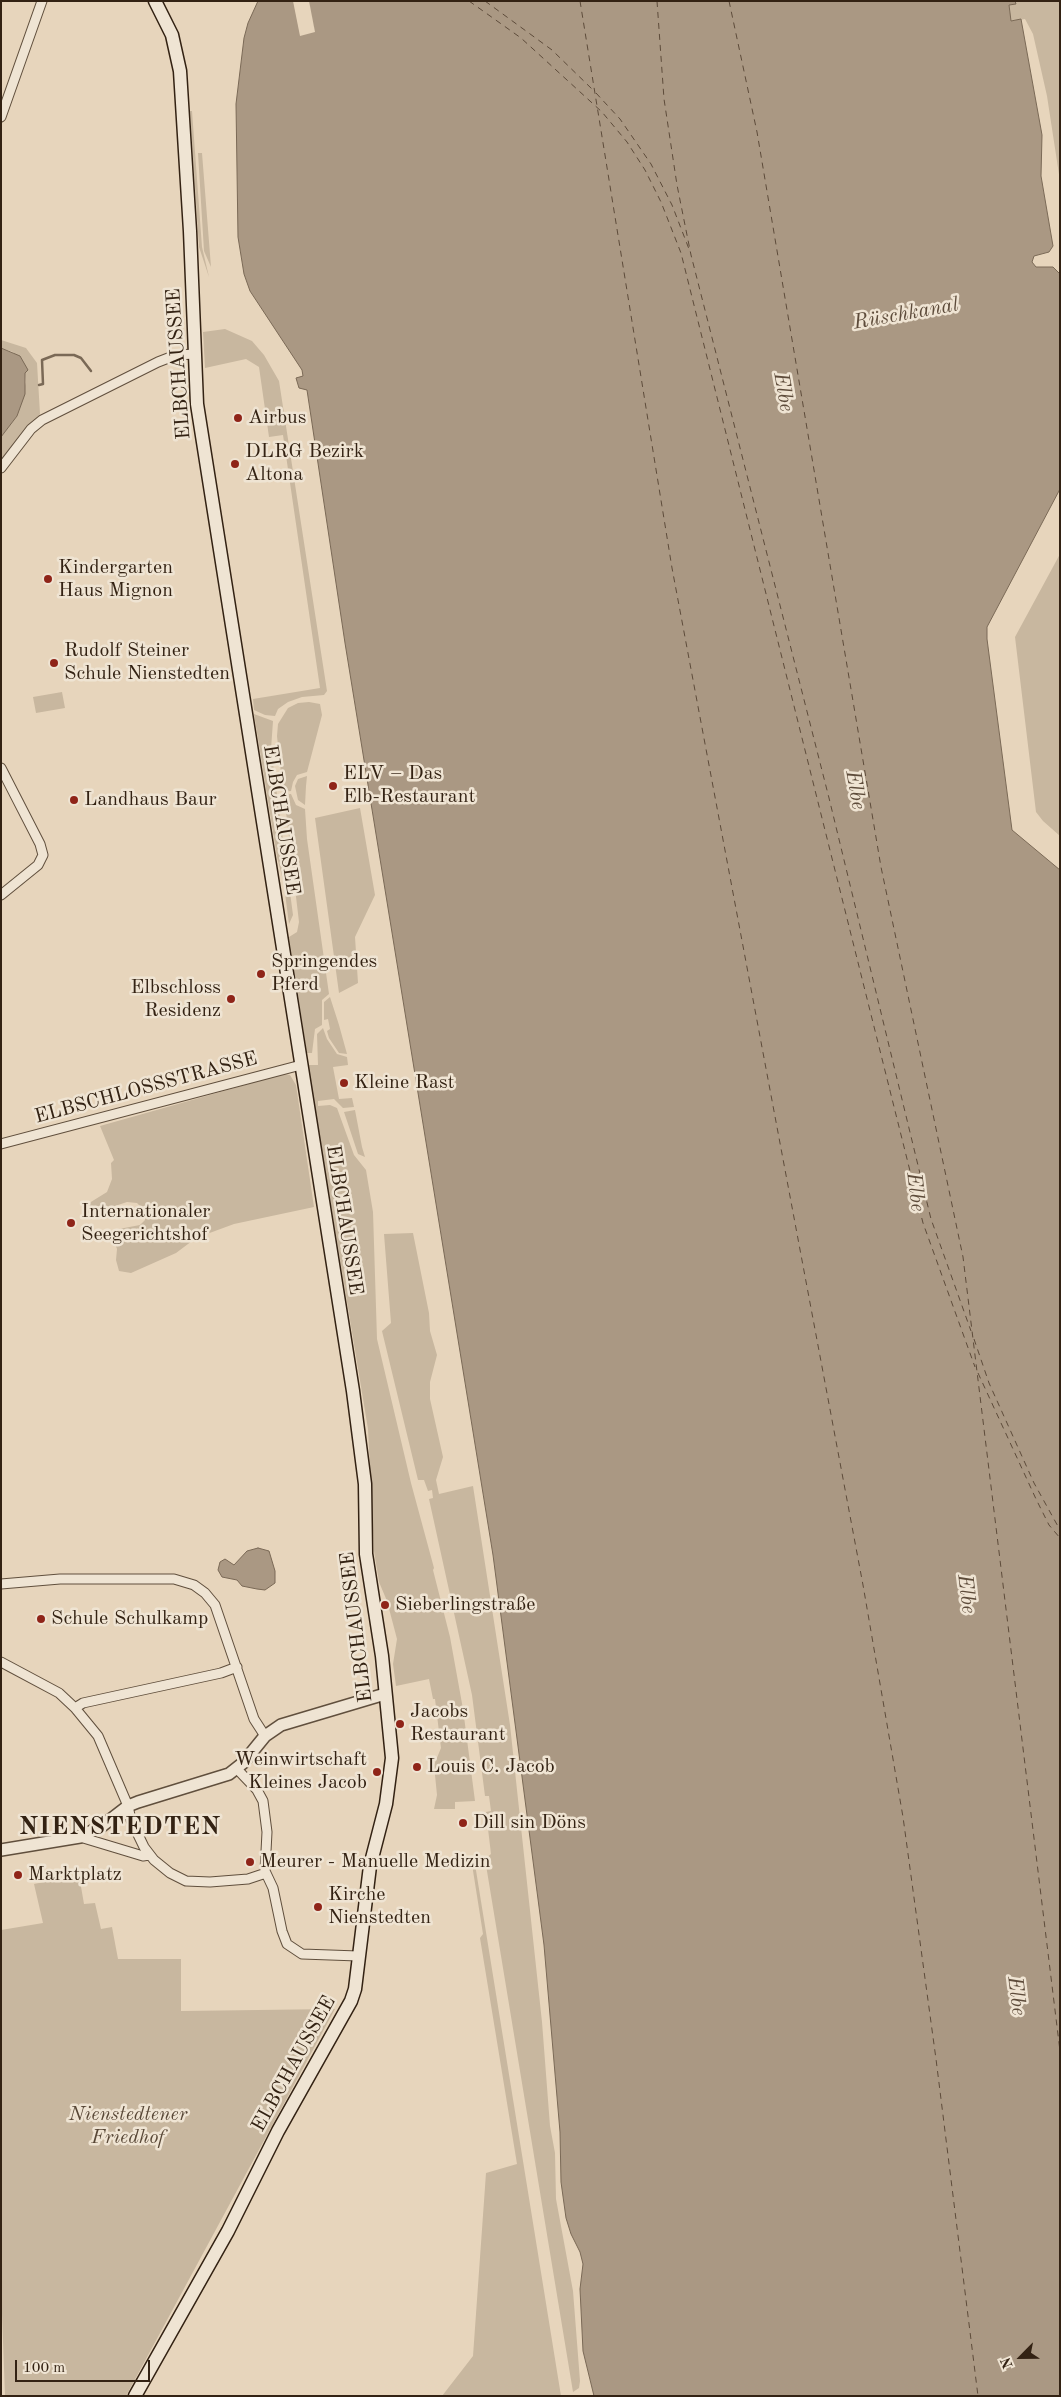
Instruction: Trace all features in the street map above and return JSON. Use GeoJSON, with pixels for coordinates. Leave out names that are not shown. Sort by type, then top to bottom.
{"type":"FeatureCollection","features":[{"type":"Feature","properties":{"kind":"main road","name":"ELBCHAUSSEE"},"geometry":{"type":"LineString","coordinates":[[134,2396],[228,2231],[278,2131],[343,2017],[353,1995],[370,1866],[386,1804],[392,1767],[380,1647],[366,1554],[365,1484],[360,1441],[197,404],[180,70],[172,35],[155,1]]}},
{"type":"Feature","properties":{"kind":"street"},"geometry":{"type":"LineString","coordinates":[[1,117],[42,1]]}},
{"type":"Feature","properties":{"kind":"street"},"geometry":{"type":"LineString","coordinates":[[1,468],[31,428],[42,420],[135,373],[176,355],[195,354]]}},
{"type":"Feature","properties":{"kind":"street"},"geometry":{"type":"LineString","coordinates":[[1,768],[40,844],[43,854],[38,865],[1,895]]}},
{"type":"Feature","properties":{"kind":"street","name":"ELBSCHLOSSSTRASSE"},"geometry":{"type":"LineString","coordinates":[[1,1144],[300,1065]]}},
{"type":"Feature","properties":{"kind":"street"},"geometry":{"type":"LineString","coordinates":[[1,1584],[97,1578],[174,1579],[189,1582],[205,1593],[215,1605],[254,1719],[265,1736]]}},
{"type":"Feature","properties":{"kind":"street"},"geometry":{"type":"LineString","coordinates":[[1,1662],[52,1689],[75,1708],[98,1736],[128,1806],[131,1820],[149,1855],[170,1874],[186,1881],[241,1880],[266,1873]]}},
{"type":"Feature","properties":{"kind":"street"},"geometry":{"type":"LineString","coordinates":[[75,1708],[83,1703],[237,1668]]}},
{"type":"Feature","properties":{"kind":"street"},"geometry":{"type":"LineString","coordinates":[[1,1850],[80,1837],[102,1826],[128,1806],[151,1797],[220,1777],[237,1769],[265,1736],[289,1722],[385,1694]]}},
{"type":"Feature","properties":{"kind":"street"},"geometry":{"type":"LineString","coordinates":[[237,1769],[257,1790],[263,1801],[267,1832],[266,1873],[273,1888],[283,1937],[289,1947],[307,1955],[358,1956]]}},
{"type":"Feature","properties":{"kind":"street"},"geometry":{"type":"LineString","coordinates":[[80,1837],[143,1856],[149,1855]]}},
{"type":"Feature","properties":{"kind":"green space"},"geometry":{"type":"Polygon","coordinates":[[[1015,1],[1060,1],[1060,181],[1047,96],[1033,34],[1025,19],[1011,21],[1008,5],[1015,4],[1015,1]]]}},
{"type":"Feature","properties":{"kind":"green space"},"geometry":{"type":"Polygon","coordinates":[[[190,111],[192,111],[202,247],[209,277],[199,247],[190,111]]]}},
{"type":"Feature","properties":{"kind":"green space"},"geometry":{"type":"Polygon","coordinates":[[[198,153],[202,153],[211,267],[204,251],[198,153]]]}},
{"type":"Feature","properties":{"kind":"green space"},"geometry":{"type":"Polygon","coordinates":[[[225,329],[252,341],[264,355],[279,381],[327,691],[324,695],[302,697],[288,702],[278,709],[275,716],[265,715],[254,710],[253,699],[320,688],[283,435],[269,437],[259,367],[246,359],[205,368],[203,332],[225,329]]]}},
{"type":"Feature","properties":{"kind":"green space"},"geometry":{"type":"Polygon","coordinates":[[[1,340],[26,348],[37,363],[40,414],[1,462],[1,437],[17,416],[26,382],[25,373],[13,352],[1,348],[1,340]]]}},
{"type":"Feature","properties":{"kind":"green space"},"geometry":{"type":"Polygon","coordinates":[[[1060,554],[1060,836],[1036,812],[1015,637],[1060,554]]]}},
{"type":"Feature","properties":{"kind":"green space"},"geometry":{"type":"Polygon","coordinates":[[[62,692],[65,708],[36,713],[33,697],[62,692]]]}},
{"type":"Feature","properties":{"kind":"green space"},"geometry":{"type":"Polygon","coordinates":[[[298,703],[320,704],[322,715],[307,772],[297,775],[291,791],[283,792],[277,736],[278,724],[288,708],[298,703]]]}},
{"type":"Feature","properties":{"kind":"green space"},"geometry":{"type":"Polygon","coordinates":[[[254,714],[273,721],[271,749],[293,915],[289,924],[285,880],[283,880],[277,857],[254,714]]]}},
{"type":"Feature","properties":{"kind":"green space"},"geometry":{"type":"Polygon","coordinates":[[[307,776],[305,805],[298,800],[295,786],[298,779],[307,776]]]}},
{"type":"Feature","properties":{"kind":"green space"},"geometry":{"type":"Polygon","coordinates":[[[291,794],[296,805],[305,809],[307,839],[329,994],[322,1000],[322,1025],[315,1029],[312,1053],[307,1053],[289,937],[297,932],[299,922],[284,795],[291,794]]]}},
{"type":"Feature","properties":{"kind":"green space"},"geometry":{"type":"Polygon","coordinates":[[[360,808],[375,895],[355,937],[358,983],[339,993],[315,818],[360,808]]]}},
{"type":"Feature","properties":{"kind":"green space"},"geometry":{"type":"Polygon","coordinates":[[[330,997],[347,1054],[339,1053],[329,1038],[327,1031],[330,1029],[328,1019],[324,1020],[324,1002],[330,997]]]}},
{"type":"Feature","properties":{"kind":"green space"},"geometry":{"type":"Polygon","coordinates":[[[323,1028],[327,1039],[337,1054],[347,1057],[348,1065],[333,1067],[339,1099],[352,1098],[354,1107],[343,1108],[334,1099],[318,1101],[318,1106],[330,1105],[337,1108],[354,1155],[366,1170],[373,1212],[377,1339],[411,1483],[434,1568],[450,1637],[463,1709],[475,1801],[455,1802],[455,1809],[434,1809],[437,1795],[434,1765],[441,1748],[435,1699],[433,1699],[429,1679],[396,1686],[393,1664],[397,1639],[387,1601],[379,1582],[374,1551],[368,1429],[308,1065],[318,1065],[317,1034],[323,1028]]]}},
{"type":"Feature","properties":{"kind":"green space"},"geometry":{"type":"Polygon","coordinates":[[[284,1074],[290,1075],[296,1085],[314,1207],[234,1224],[196,1238],[176,1253],[131,1273],[119,1271],[116,1260],[117,1249],[114,1241],[103,1232],[140,1225],[145,1220],[144,1210],[137,1203],[127,1202],[100,1211],[91,1220],[86,1205],[107,1192],[112,1179],[111,1163],[114,1160],[100,1126],[284,1074]]]}},
{"type":"Feature","properties":{"kind":"green space"},"geometry":{"type":"Polygon","coordinates":[[[355,1110],[365,1157],[358,1154],[344,1112],[355,1110]]]}},
{"type":"Feature","properties":{"kind":"green space"},"geometry":{"type":"Polygon","coordinates":[[[413,1233],[429,1313],[430,1331],[437,1355],[430,1382],[430,1399],[443,1457],[436,1480],[439,1494],[473,1486],[510,1725],[542,2022],[550,2126],[555,2153],[556,2199],[573,2291],[580,2381],[579,2388],[573,2392],[485,1859],[491,1854],[486,1812],[491,1811],[489,1796],[485,1796],[472,1695],[429,1499],[433,1498],[432,1490],[428,1491],[424,1480],[418,1480],[382,1331],[391,1323],[384,1234],[413,1233]]]}},
{"type":"Feature","properties":{"kind":"green space"},"geometry":{"type":"Polygon","coordinates":[[[471,1858],[474,1858],[561,2396],[442,2396],[473,2356],[486,2173],[517,2164],[480,1938],[483,1934],[471,1858]]]}},
{"type":"Feature","properties":{"kind":"green space","name":"Nienstedtener Friedhof"},"geometry":{"type":"Polygon","coordinates":[[[79,1875],[84,1904],[95,1903],[101,1929],[112,1927],[118,1959],[181,1959],[181,2011],[335,2009],[126,2396],[5,2396],[1,2286],[1,1930],[43,1923],[34,1884],[79,1875]]]}},
{"type":"Feature","properties":{"kind":"water"},"geometry":{"type":"Polygon","coordinates":[[[258,1],[1015,1],[1016,4],[1009,5],[1011,21],[1021,19],[1042,135],[1041,176],[1053,246],[1049,252],[1034,256],[1032,262],[1036,267],[1053,267],[1060,274],[1060,489],[987,627],[987,639],[1012,830],[1060,870],[1060,2396],[594,2396],[583,2351],[580,2289],[583,2264],[566,2218],[561,2182],[560,2132],[544,1945],[493,1555],[345,643],[307,390],[299,388],[296,378],[303,376],[302,370],[250,291],[244,274],[238,237],[236,104],[244,38],[248,23],[258,1]]]}},
{"type":"Feature","properties":{"kind":"water"},"geometry":{"type":"Polygon","coordinates":[[[1,348],[20,356],[28,370],[25,373],[25,394],[17,416],[1,437],[1,348]]]}},
{"type":"Feature","properties":{"kind":"water"},"geometry":{"type":"Polygon","coordinates":[[[258,1548],[269,1551],[275,1571],[275,1583],[265,1590],[242,1586],[237,1580],[222,1577],[218,1570],[220,1562],[225,1559],[234,1565],[247,1551],[258,1548]]]}},
{"type":"Feature","properties":{"kind":"pier"},"geometry":{"type":"Polygon","coordinates":[[[293,1],[309,1],[315,32],[300,36],[293,1]]]}},
{"type":"Feature","properties":{"kind":"waterway"},"geometry":{"type":"LineString","coordinates":[[39,385],[43,384],[42,360],[55,355],[74,355],[81,358],[91,371]]}},
{"type":"Feature","properties":{"kind":"ferry route"},"geometry":{"type":"LineString","coordinates":[[469,1],[521,38],[602,112],[627,142],[645,170],[661,202],[681,253],[923,1223],[975,1367]]}},
{"type":"Feature","properties":{"kind":"ferry route"},"geometry":{"type":"LineString","coordinates":[[485,1],[552,50],[593,90]]}},
{"type":"Feature","properties":{"kind":"ferry route"},"geometry":{"type":"LineString","coordinates":[[580,1],[672,568],[863,1585],[903,1817],[936,2059],[978,2396]]}},
{"type":"Feature","properties":{"kind":"ferry route"},"geometry":{"type":"LineString","coordinates":[[657,1],[664,99],[677,185],[691,255],[829,798],[931,1219],[971,1331]]}},
{"type":"Feature","properties":{"kind":"ferry route"},"geometry":{"type":"LineString","coordinates":[[729,1],[757,132],[881,867],[963,1257],[1060,2051]]}},
{"type":"Feature","properties":{"kind":"ferry route"},"geometry":{"type":"LineString","coordinates":[[596,93],[620,119],[651,164],[672,205],[689,249]]}},
{"type":"Feature","properties":{"kind":"ferry route"},"geometry":{"type":"LineString","coordinates":[[974,1339],[989,1383],[1034,1483],[1060,1530]]}},
{"type":"Feature","properties":{"kind":"ferry route"},"geometry":{"type":"LineString","coordinates":[[978,1373],[1036,1499],[1049,1525],[1060,1538]]}},
{"type":"Feature","properties":{"kind":"place","name":"Airbus"},"geometry":{"type":"Point","coordinates":[238,418]}},
{"type":"Feature","properties":{"kind":"place","name":"DLRG Bezirk Altona"},"geometry":{"type":"Point","coordinates":[235,464]}},
{"type":"Feature","properties":{"kind":"place","name":"Kindergarten Haus Mignon"},"geometry":{"type":"Point","coordinates":[48,579]}},
{"type":"Feature","properties":{"kind":"place","name":"Rudolf Steiner Schule Nienstedten"},"geometry":{"type":"Point","coordinates":[54,663]}},
{"type":"Feature","properties":{"kind":"place","name":"ELV – Das Elb-Restaurant"},"geometry":{"type":"Point","coordinates":[333,786]}},
{"type":"Feature","properties":{"kind":"place","name":"Landhaus Baur"},"geometry":{"type":"Point","coordinates":[74,800]}},
{"type":"Feature","properties":{"kind":"place","name":"Springendes Pferd"},"geometry":{"type":"Point","coordinates":[261,974]}},
{"type":"Feature","properties":{"kind":"place","name":"Elbschloss Residenz"},"geometry":{"type":"Point","coordinates":[231,999]}},
{"type":"Feature","properties":{"kind":"place","name":"Kleine Rast"},"geometry":{"type":"Point","coordinates":[344,1083]}},
{"type":"Feature","properties":{"kind":"place","name":"Internationaler Seegerichtshof"},"geometry":{"type":"Point","coordinates":[71,1223]}},
{"type":"Feature","properties":{"kind":"place","name":"Sieberlingstraße"},"geometry":{"type":"Point","coordinates":[385,1605]}},
{"type":"Feature","properties":{"kind":"place","name":"Schule Schulkamp"},"geometry":{"type":"Point","coordinates":[41,1619]}},
{"type":"Feature","properties":{"kind":"place","name":"Jacobs Restaurant"},"geometry":{"type":"Point","coordinates":[400,1724]}},
{"type":"Feature","properties":{"kind":"place","name":"Louis C. Jacob"},"geometry":{"type":"Point","coordinates":[417,1767]}},
{"type":"Feature","properties":{"kind":"place","name":"Weinwirtschaft Kleines Jacob"},"geometry":{"type":"Point","coordinates":[377,1772]}},
{"type":"Feature","properties":{"kind":"place","name":"Dill sin Döns"},"geometry":{"type":"Point","coordinates":[463,1823]}},
{"type":"Feature","properties":{"kind":"place","name":"Meurer - Manuelle Medizin"},"geometry":{"type":"Point","coordinates":[250,1862]}},
{"type":"Feature","properties":{"kind":"place","name":"Marktplatz"},"geometry":{"type":"Point","coordinates":[18,1875]}},
{"type":"Feature","properties":{"kind":"place","name":"Kirche Nienstedten"},"geometry":{"type":"Point","coordinates":[318,1907]}},
{"type":"Feature","properties":{"kind":"district","name":"NIENSTEDTEN"},"geometry":{"type":"Point","coordinates":[120,1827]}},
{"type":"Feature","properties":{"kind":"water label","name":"Rüschkanal"},"geometry":{"type":"Point","coordinates":[906,314]}},
{"type":"Feature","properties":{"kind":"water label","name":"Elbe"},"geometry":{"type":"Point","coordinates":[783,392]}},
{"type":"Feature","properties":{"kind":"water label","name":"Elbe"},"geometry":{"type":"Point","coordinates":[855,790]}},
{"type":"Feature","properties":{"kind":"water label","name":"Elbe"},"geometry":{"type":"Point","coordinates":[915,1192]}},
{"type":"Feature","properties":{"kind":"water label","name":"Elbe"},"geometry":{"type":"Point","coordinates":[966,1594]}},
{"type":"Feature","properties":{"kind":"water label","name":"Elbe"},"geometry":{"type":"Point","coordinates":[1016,1996]}}]}
